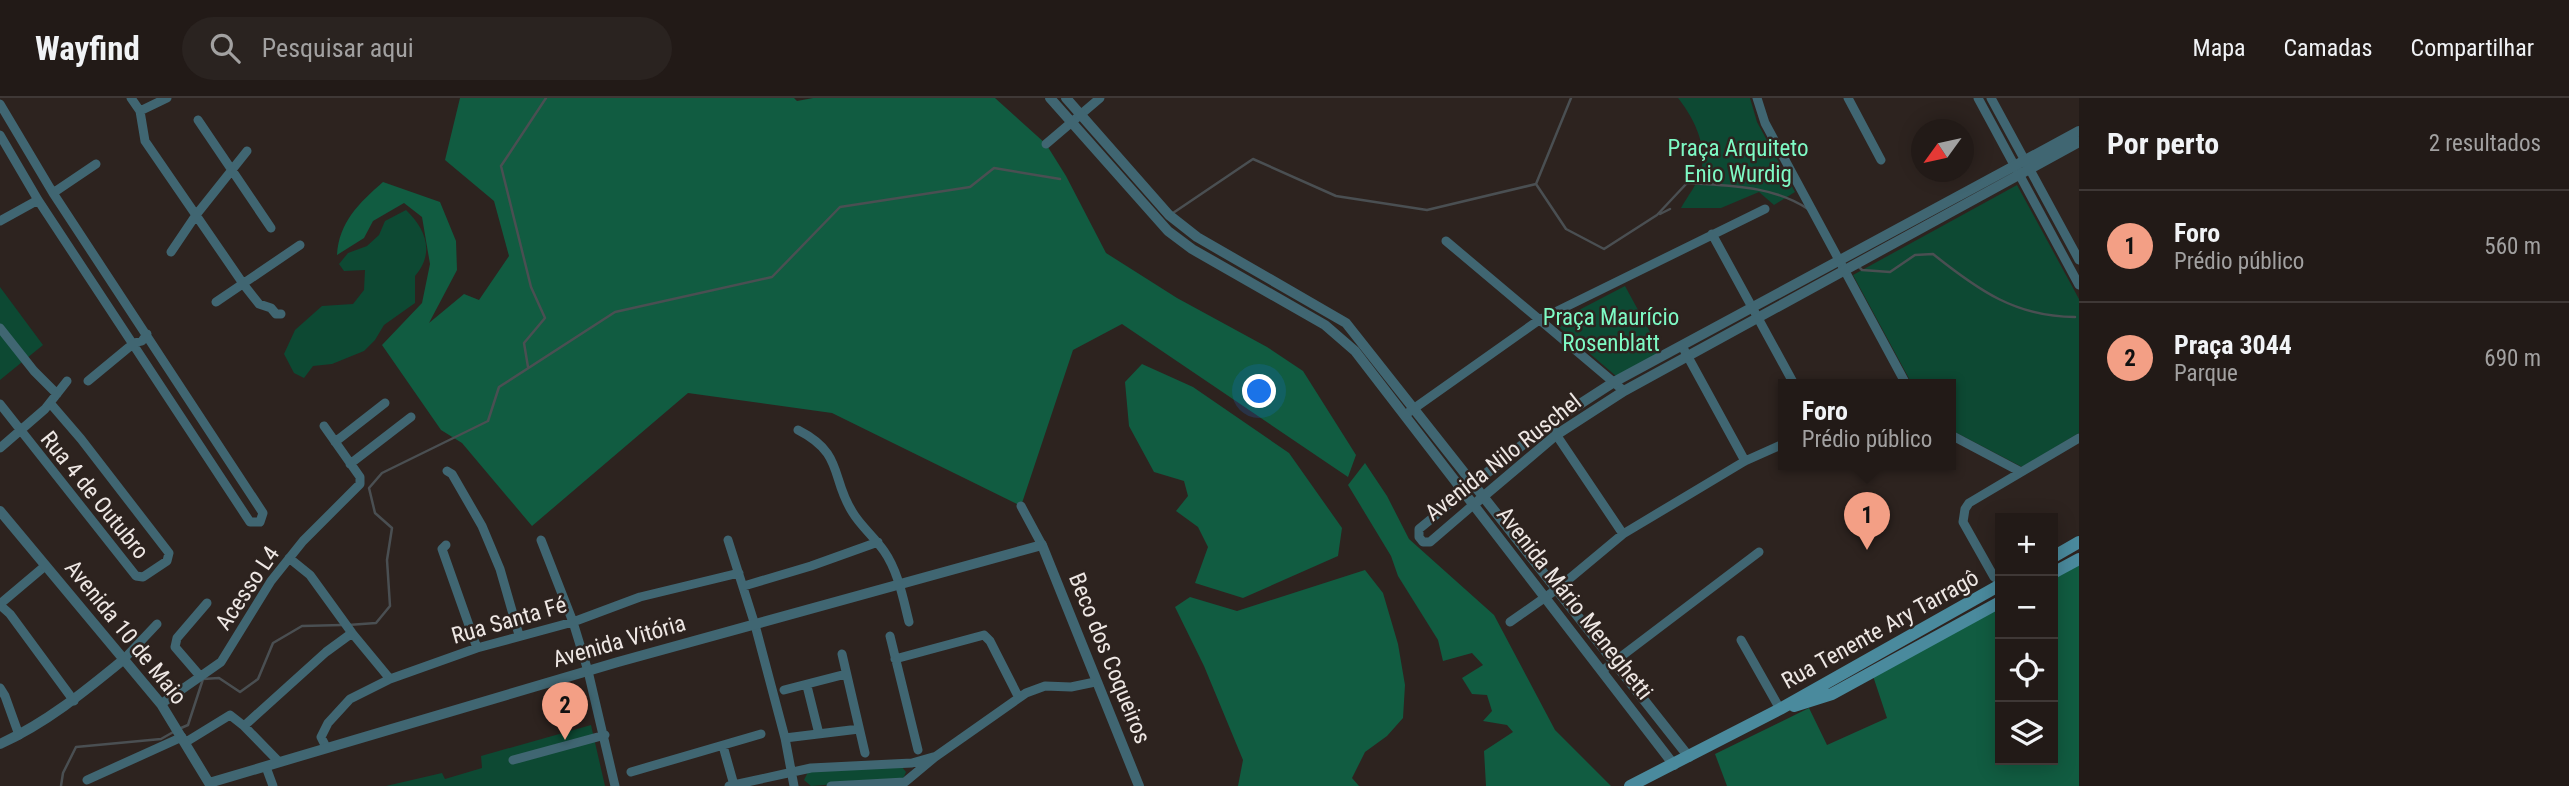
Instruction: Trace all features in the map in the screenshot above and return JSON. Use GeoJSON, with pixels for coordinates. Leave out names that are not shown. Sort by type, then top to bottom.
{"type":"FeatureCollection","features":[{"type":"Feature","properties":{"kind":"main road"},"geometry":{"type":"LineString","coordinates":[[2058,554],[2079,542]]}},
{"type":"Feature","properties":{"kind":"main road"},"geometry":{"type":"LineString","coordinates":[[2058,570],[2079,559]]}},
{"type":"Feature","properties":{"kind":"main road","name":"Rua Tenente Ary Tarragô"},"geometry":{"type":"LineString","coordinates":[[1630,786],[1780,709],[1827,690],[1995,591]]}},
{"type":"Feature","properties":{"kind":"street"},"geometry":{"type":"LineString","coordinates":[[131,98],[140,111],[145,141],[244,285],[259,304],[281,314]]}},
{"type":"Feature","properties":{"kind":"street"},"geometry":{"type":"LineString","coordinates":[[140,111],[167,98]]}},
{"type":"Feature","properties":{"kind":"street","name":"Avenida Mário Meneghetti"},"geometry":{"type":"LineString","coordinates":[[1050,98],[1168,231],[1192,249],[1325,325],[1355,351],[1474,483],[1612,663],[1689,757]]}},
{"type":"Feature","properties":{"kind":"street","name":"Avenida Mário Meneghetti"},"geometry":{"type":"LineString","coordinates":[[1066,98],[1168,215],[1197,237],[1346,323],[1464,492],[1674,765]]}},
{"type":"Feature","properties":{"kind":"street"},"geometry":{"type":"LineString","coordinates":[[1046,144],[1100,98]]}},
{"type":"Feature","properties":{"kind":"street"},"geometry":{"type":"LineString","coordinates":[[1757,98],[1765,123],[1903,379]]}},
{"type":"Feature","properties":{"kind":"street"},"geometry":{"type":"LineString","coordinates":[[1848,98],[1881,160]]}},
{"type":"Feature","properties":{"kind":"street"},"geometry":{"type":"LineString","coordinates":[[1978,98],[2079,260]]}},
{"type":"Feature","properties":{"kind":"street"},"geometry":{"type":"LineString","coordinates":[[1991,98],[2079,285]]}},
{"type":"Feature","properties":{"kind":"street"},"geometry":{"type":"LineString","coordinates":[[0,104],[53,193],[263,513],[260,522],[250,522],[39,200],[0,135]]}},
{"type":"Feature","properties":{"kind":"street"},"geometry":{"type":"LineString","coordinates":[[198,120],[271,228]]}},
{"type":"Feature","properties":{"kind":"street","name":"Avenida Nilo Ruschel"},"geometry":{"type":"LineString","coordinates":[[1685,351],[1556,435],[1430,542],[1423,542],[1419,537],[1419,528],[1474,483],[1549,424],[1614,383],[1685,351],[1842,266],[2023,167],[2079,131]]}},
{"type":"Feature","properties":{"kind":"street","name":"Avenida Nilo Ruschel"},"geometry":{"type":"LineString","coordinates":[[2023,167],[2079,142]]}},
{"type":"Feature","properties":{"kind":"street"},"geometry":{"type":"LineString","coordinates":[[171,252],[196,215],[247,151]]}},
{"type":"Feature","properties":{"kind":"street"},"geometry":{"type":"LineString","coordinates":[[0,221],[39,200],[49,202],[53,193],[96,164]]}},
{"type":"Feature","properties":{"kind":"street"},"geometry":{"type":"LineString","coordinates":[[1409,411],[1539,320],[1765,209]]}},
{"type":"Feature","properties":{"kind":"street"},"geometry":{"type":"LineString","coordinates":[[1168,231],[1177,221]]}},
{"type":"Feature","properties":{"kind":"street"},"geometry":{"type":"LineString","coordinates":[[1712,234],[1791,379]]}},
{"type":"Feature","properties":{"kind":"street"},"geometry":{"type":"LineString","coordinates":[[1446,241],[1624,391]]}},
{"type":"Feature","properties":{"kind":"street"},"geometry":{"type":"LineString","coordinates":[[216,302],[300,245]]}},
{"type":"Feature","properties":{"kind":"street"},"geometry":{"type":"LineString","coordinates":[[1252,284],[1259,273]]}},
{"type":"Feature","properties":{"kind":"street"},"geometry":{"type":"LineString","coordinates":[[1335,334],[1346,323]]}},
{"type":"Feature","properties":{"kind":"street"},"geometry":{"type":"LineString","coordinates":[[0,328],[34,371],[57,394]]}},
{"type":"Feature","properties":{"kind":"street"},"geometry":{"type":"LineString","coordinates":[[88,381],[132,340],[142,341],[146,331]]}},
{"type":"Feature","properties":{"kind":"street"},"geometry":{"type":"LineString","coordinates":[[1685,351],[1745,461]]}},
{"type":"Feature","properties":{"kind":"street"},"geometry":{"type":"LineString","coordinates":[[0,448],[50,403],[67,381]]}},
{"type":"Feature","properties":{"kind":"street"},"geometry":{"type":"LineString","coordinates":[[335,442],[385,402]]}},
{"type":"Feature","properties":{"kind":"street","name":"Rua 4 de Outubro"},"geometry":{"type":"LineString","coordinates":[[0,404],[138,578],[143,577],[167,561],[167,550],[50,403]]}},
{"type":"Feature","properties":{"kind":"street"},"geometry":{"type":"LineString","coordinates":[[324,426],[350,464],[411,417]]}},
{"type":"Feature","properties":{"kind":"street"},"geometry":{"type":"LineString","coordinates":[[1549,424],[1623,534]]}},
{"type":"Feature","properties":{"kind":"street"},"geometry":{"type":"LineString","coordinates":[[798,430],[816,440],[828,454],[853,513],[889,558],[900,585],[909,622]]}},
{"type":"Feature","properties":{"kind":"street"},"geometry":{"type":"LineString","coordinates":[[1956,438],[2021,472]]}},
{"type":"Feature","properties":{"kind":"street"},"geometry":{"type":"LineString","coordinates":[[1995,583],[1963,522],[1963,515],[1969,503],[2079,438]]}},
{"type":"Feature","properties":{"kind":"street"},"geometry":{"type":"LineString","coordinates":[[1510,622],[1557,589],[1623,534],[1745,461],[1778,446]]}},
{"type":"Feature","properties":{"kind":"street","name":"Acesso L4"},"geometry":{"type":"LineString","coordinates":[[160,704],[222,662],[271,581],[289,558],[359,486],[360,477],[350,464]]}},
{"type":"Feature","properties":{"kind":"street"},"geometry":{"type":"LineString","coordinates":[[447,471],[452,474],[482,526],[500,569],[519,635]]}},
{"type":"Feature","properties":{"kind":"street"},"geometry":{"type":"LineString","coordinates":[[1021,506],[1042,545]]}},
{"type":"Feature","properties":{"kind":"street","name":"Avenida 10 de Maio"},"geometry":{"type":"LineString","coordinates":[[0,511],[160,704],[208,785]]}},
{"type":"Feature","properties":{"kind":"street"},"geometry":{"type":"LineString","coordinates":[[541,540],[573,622],[588,671],[615,786]]}},
{"type":"Feature","properties":{"kind":"street"},"geometry":{"type":"LineString","coordinates":[[728,540],[755,625],[785,738],[794,786]]}},
{"type":"Feature","properties":{"kind":"street"},"geometry":{"type":"LineString","coordinates":[[744,586],[878,542]]}},
{"type":"Feature","properties":{"kind":"street"},"geometry":{"type":"LineString","coordinates":[[446,545],[442,549],[477,648]]}},
{"type":"Feature","properties":{"kind":"street","name":"Avenida Vitória"},"geometry":{"type":"LineString","coordinates":[[208,785],[326,747],[408,726],[588,671],[1042,545]]}},
{"type":"Feature","properties":{"kind":"street","name":"Beco dos Coqueiros"},"geometry":{"type":"LineString","coordinates":[[1042,545],[1139,786]]}},
{"type":"Feature","properties":{"kind":"street"},"geometry":{"type":"LineString","coordinates":[[1602,671],[1759,552]]}},
{"type":"Feature","properties":{"kind":"street"},"geometry":{"type":"LineString","coordinates":[[289,558],[310,575],[352,633],[390,678]]}},
{"type":"Feature","properties":{"kind":"street"},"geometry":{"type":"LineString","coordinates":[[45,566],[0,605],[10,614],[74,701]]}},
{"type":"Feature","properties":{"kind":"street","name":"Rua Santa Fé"},"geometry":{"type":"LineString","coordinates":[[326,747],[321,737],[338,711],[360,692],[390,678],[519,635],[573,622],[640,597],[739,573]]}},
{"type":"Feature","properties":{"kind":"street"},"geometry":{"type":"LineString","coordinates":[[200,676],[175,646],[177,638],[207,603]]}},
{"type":"Feature","properties":{"kind":"street"},"geometry":{"type":"LineString","coordinates":[[0,744],[74,701],[122,660],[157,624]]}},
{"type":"Feature","properties":{"kind":"street"},"geometry":{"type":"LineString","coordinates":[[244,726],[326,652],[352,633]]}},
{"type":"Feature","properties":{"kind":"street"},"geometry":{"type":"LineString","coordinates":[[895,659],[984,635],[990,641],[1019,698]]}},
{"type":"Feature","properties":{"kind":"street"},"geometry":{"type":"LineString","coordinates":[[890,636],[918,750]]}},
{"type":"Feature","properties":{"kind":"street"},"geometry":{"type":"LineString","coordinates":[[1741,640],[1780,709]]}},
{"type":"Feature","properties":{"kind":"street"},"geometry":{"type":"LineString","coordinates":[[842,654],[865,753]]}},
{"type":"Feature","properties":{"kind":"street"},"geometry":{"type":"LineString","coordinates":[[784,690],[846,674]]}},
{"type":"Feature","properties":{"kind":"street"},"geometry":{"type":"LineString","coordinates":[[831,786],[892,784],[908,780],[935,757],[1026,693],[1045,686],[1071,687],[1095,682]]}},
{"type":"Feature","properties":{"kind":"street"},"geometry":{"type":"LineString","coordinates":[[807,686],[819,734]]}},
{"type":"Feature","properties":{"kind":"street"},"geometry":{"type":"LineString","coordinates":[[0,688],[4,708],[19,735]]}},
{"type":"Feature","properties":{"kind":"street"},"geometry":{"type":"LineString","coordinates":[[87,780],[180,735],[228,716],[244,726],[279,762]]}},
{"type":"Feature","properties":{"kind":"street"},"geometry":{"type":"LineString","coordinates":[[785,738],[859,729]]}},
{"type":"Feature","properties":{"kind":"street"},"geometry":{"type":"LineString","coordinates":[[631,772],[761,733]]}},
{"type":"Feature","properties":{"kind":"street"},"geometry":{"type":"LineString","coordinates":[[513,760],[605,735]]}},
{"type":"Feature","properties":{"kind":"street"},"geometry":{"type":"LineString","coordinates":[[723,746],[732,785],[846,764],[904,763],[935,757]]}},
{"type":"Feature","properties":{"kind":"street"},"geometry":{"type":"LineString","coordinates":[[904,763],[911,771],[908,780]]}},
{"type":"Feature","properties":{"kind":"street"},"geometry":{"type":"LineString","coordinates":[[266,767],[273,786]]}},
{"type":"Feature","properties":{"kind":"green space"},"geometry":{"type":"Polygon","coordinates":[[[460,98],[794,98],[797,101],[813,98],[995,98],[1046,144],[1106,253],[1177,298],[1267,347],[1303,371],[1356,455],[1348,477],[1122,324],[1073,350],[1021,506],[832,413],[688,393],[532,526],[462,443],[441,430],[382,345],[422,303],[430,264],[422,217],[404,203],[373,221],[364,238],[337,255],[346,223],[358,206],[383,182],[440,202],[456,241],[457,270],[429,323],[464,294],[479,300],[509,256],[494,201],[445,160],[460,98]]]}},
{"type":"Feature","properties":{"kind":"green space","name":"Praça Arquiteto Enio Wurdig"},"geometry":{"type":"Polygon","coordinates":[[[1678,98],[1750,98],[1757,122],[1795,192],[1774,205],[1759,192],[1721,208],[1681,208],[1698,178],[1703,154],[1694,124],[1678,98]]]}},
{"type":"Feature","properties":{"kind":"green space"},"geometry":{"type":"Polygon","coordinates":[[[2017,185],[2079,299],[2079,433],[2022,467],[1956,433],[1956,379],[1909,379],[1853,275],[2017,185]]]}},
{"type":"Feature","properties":{"kind":"green space"},"geometry":{"type":"Polygon","coordinates":[[[406,210],[419,225],[426,241],[425,259],[415,276],[415,303],[384,325],[364,351],[332,364],[313,366],[304,378],[294,373],[284,354],[295,330],[322,306],[353,304],[364,290],[365,270],[344,271],[339,264],[348,253],[367,246],[379,235],[385,221],[406,210]]]}},
{"type":"Feature","properties":{"kind":"green space","name":"Praça Maurício Rosenblatt"},"geometry":{"type":"Polygon","coordinates":[[[1625,286],[1661,352],[1616,376],[1554,323],[1625,286]]]}},
{"type":"Feature","properties":{"kind":"green space"},"geometry":{"type":"Polygon","coordinates":[[[0,287],[43,345],[0,380],[0,287]]]}},
{"type":"Feature","properties":{"kind":"green space"},"geometry":{"type":"Polygon","coordinates":[[[1142,364],[1193,387],[1289,453],[1342,528],[1338,556],[1243,598],[1195,583],[1208,547],[1198,527],[1176,511],[1188,496],[1184,481],[1154,472],[1129,426],[1125,382],[1142,364]]]}},
{"type":"Feature","properties":{"kind":"green space"},"geometry":{"type":"Polygon","coordinates":[[[1365,463],[1387,496],[1409,539],[1494,615],[1555,730],[1611,786],[1486,786],[1484,751],[1513,732],[1507,725],[1483,721],[1492,711],[1487,695],[1472,694],[1462,678],[1483,665],[1472,653],[1443,661],[1438,640],[1398,576],[1391,556],[1348,485],[1365,463]]]}},
{"type":"Feature","properties":{"kind":"green space"},"geometry":{"type":"Polygon","coordinates":[[[2079,556],[2079,786],[1727,786],[1715,754],[1809,708],[1827,745],[1887,718],[1871,670],[1995,602],[1995,765],[2058,765],[2058,567],[2079,556]]]}},
{"type":"Feature","properties":{"kind":"green space"},"geometry":{"type":"Polygon","coordinates":[[[1365,570],[1383,593],[1398,644],[1405,685],[1403,718],[1387,736],[1365,752],[1352,778],[1359,786],[1238,786],[1243,760],[1204,666],[1175,607],[1190,597],[1237,611],[1365,570]]]}},
{"type":"Feature","properties":{"kind":"green space"},"geometry":{"type":"Polygon","coordinates":[[[591,725],[605,786],[386,786],[442,773],[445,779],[482,768],[481,756],[591,725]]]}},
{"type":"Feature","properties":{"kind":"green space"},"geometry":{"type":"Polygon","coordinates":[[[902,767],[906,772],[903,779],[811,786],[804,780],[808,772],[902,767]]]}},
{"type":"Feature","properties":{"kind":"waterway"},"geometry":{"type":"LineString","coordinates":[[528,367],[524,343],[545,318],[531,287],[501,166],[546,98]]}},
{"type":"Feature","properties":{"kind":"waterway"},"geometry":{"type":"LineString","coordinates":[[1536,184],[1571,98]]}},
{"type":"Feature","properties":{"kind":"waterway"},"geometry":{"type":"LineString","coordinates":[[1173,213],[1253,159],[1336,196],[1427,210],[1536,184]]}},
{"type":"Feature","properties":{"kind":"waterway"},"geometry":{"type":"LineString","coordinates":[[348,625],[376,623],[390,606],[387,560],[392,528],[375,513],[369,488],[382,473],[488,421],[499,387],[615,312],[772,277],[840,207],[970,187],[994,168],[1060,179]]}},
{"type":"Feature","properties":{"kind":"waterway"},"geometry":{"type":"LineString","coordinates":[[1536,184],[1566,229],[1604,249],[1657,215],[1687,183],[1765,191],[1780,195],[1808,209]]}},
{"type":"Feature","properties":{"kind":"waterway"},"geometry":{"type":"LineString","coordinates":[[1660,214],[1670,209]]}},
{"type":"Feature","properties":{"kind":"waterway"},"geometry":{"type":"LineString","coordinates":[[1859,267],[1862,270],[1890,272],[1915,255],[1933,254],[1982,290],[2016,307],[2054,316],[2075,317]]}},
{"type":"Feature","properties":{"kind":"waterway"},"geometry":{"type":"LineString","coordinates":[[181,728],[188,725],[203,679],[219,678],[240,692],[258,679],[273,643],[302,626],[342,625]]}},
{"type":"Feature","properties":{"kind":"waterway"},"geometry":{"type":"LineString","coordinates":[[61,786],[63,773],[76,747],[161,739],[175,731]]}},
{"type":"Feature","properties":{"kind":"place","name":"Foro"},"geometry":{"type":"Point","coordinates":[1867,550]}},
{"type":"Feature","properties":{"kind":"place","name":"Praça 3044"},"geometry":{"type":"Point","coordinates":[565,740]}}]}
